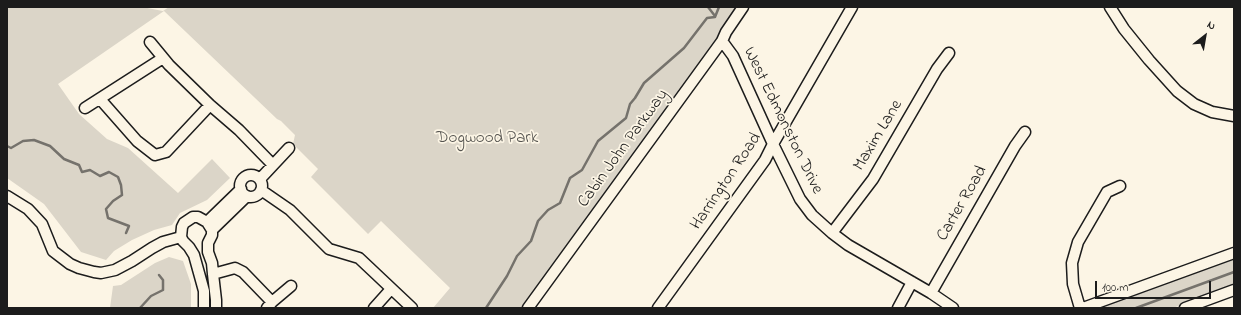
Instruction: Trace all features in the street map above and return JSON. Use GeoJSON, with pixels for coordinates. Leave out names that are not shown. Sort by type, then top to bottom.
{"type":"FeatureCollection","features":[{"type":"Feature","properties":{"kind":"street","name":"Cabin John Parkway"},"geometry":{"type":"LineString","coordinates":[[528,308],[722,40],[743,7]]}},
{"type":"Feature","properties":{"kind":"street","name":"Harrington Road"},"geometry":{"type":"LineString","coordinates":[[658,308],[765,160],[852,7]]}},
{"type":"Feature","properties":{"kind":"street"},"geometry":{"type":"LineString","coordinates":[[1110,7],[1124,29],[1177,92],[1194,104],[1212,112],[1234,116]]}},
{"type":"Feature","properties":{"kind":"street","name":"West Edmonston Drive"},"geometry":{"type":"LineString","coordinates":[[722,40],[733,56],[800,199],[812,215],[848,245],[931,293],[953,308]]}},
{"type":"Feature","properties":{"kind":"street"},"geometry":{"type":"LineString","coordinates":[[150,42],[163,58],[272,165]]}},
{"type":"Feature","properties":{"kind":"street","name":"Maxim Lane"},"geometry":{"type":"LineString","coordinates":[[832,233],[873,179],[937,69],[948,53]]}},
{"type":"Feature","properties":{"kind":"street"},"geometry":{"type":"LineString","coordinates":[[85,108],[163,58]]}},
{"type":"Feature","properties":{"kind":"street"},"geometry":{"type":"LineString","coordinates":[[100,99],[137,141],[155,155],[166,152],[210,105]]}},
{"type":"Feature","properties":{"kind":"street","name":"Carter Road"},"geometry":{"type":"LineString","coordinates":[[931,293],[1015,146],[1025,132]]}},
{"type":"Feature","properties":{"kind":"street"},"geometry":{"type":"LineString","coordinates":[[260,180],[289,148]]}},
{"type":"Feature","properties":{"kind":"street"},"geometry":{"type":"LineString","coordinates":[[247,176],[257,177],[260,180],[262,184],[261,190],[255,196],[244,192],[242,182],[247,176]]}},
{"type":"Feature","properties":{"kind":"street"},"geometry":{"type":"LineString","coordinates":[[1080,308],[1073,284],[1072,263],[1078,242],[1107,192],[1120,186]]}},
{"type":"Feature","properties":{"kind":"street"},"geometry":{"type":"LineString","coordinates":[[261,190],[290,210],[330,250],[359,258],[381,277],[391,289],[412,308]]}},
{"type":"Feature","properties":{"kind":"street"},"geometry":{"type":"LineString","coordinates":[[210,226],[244,192]]}},
{"type":"Feature","properties":{"kind":"street"},"geometry":{"type":"LineString","coordinates":[[7,196],[28,209],[42,224],[53,251],[70,264],[94,272],[101,273],[114,270],[158,245],[181,237]]}},
{"type":"Feature","properties":{"kind":"street"},"geometry":{"type":"LineString","coordinates":[[204,308],[204,291],[194,255],[181,237],[182,227],[188,219],[198,217],[210,226],[212,235],[208,243],[208,252],[212,263],[216,308]]}},
{"type":"Feature","properties":{"kind":"street"},"geometry":{"type":"LineString","coordinates":[[1084,308],[1234,254]]}},
{"type":"Feature","properties":{"kind":"street"},"geometry":{"type":"LineString","coordinates":[[213,274],[235,268],[243,272],[269,305],[291,286]]}},
{"type":"Feature","properties":{"kind":"street"},"geometry":{"type":"LineString","coordinates":[[898,308],[912,282]]}},
{"type":"Feature","properties":{"kind":"street"},"geometry":{"type":"LineString","coordinates":[[374,308],[391,289]]}},
{"type":"Feature","properties":{"kind":"street"},"geometry":{"type":"LineString","coordinates":[[1185,308],[1234,290]]}},
{"type":"Feature","properties":{"kind":"green space","name":"Dogwood Park"},"geometry":{"type":"Polygon","coordinates":[[[7,7],[142,7],[163,11],[169,7],[743,7],[528,308],[433,308],[450,288],[381,221],[368,234],[311,177],[318,169],[293,144],[295,135],[164,11],[58,84],[79,114],[107,139],[128,148],[178,193],[212,159],[230,178],[207,200],[180,213],[172,225],[154,230],[132,240],[114,251],[106,260],[81,252],[44,204],[7,178],[7,7]]]}},
{"type":"Feature","properties":{"kind":"green space"},"geometry":{"type":"Polygon","coordinates":[[[169,257],[183,261],[191,284],[191,308],[110,308],[113,286],[121,285],[155,263],[169,257]]]}},
{"type":"Feature","properties":{"kind":"green space"},"geometry":{"type":"Polygon","coordinates":[[[1234,257],[1234,285],[1173,308],[1101,308],[1179,276],[1234,257]]]}},
{"type":"Feature","properties":{"kind":"waterway"},"geometry":{"type":"LineString","coordinates":[[708,7],[715,16]]}},
{"type":"Feature","properties":{"kind":"waterway"},"geometry":{"type":"LineString","coordinates":[[486,308],[507,276],[517,256],[531,241],[538,221],[548,210],[560,203],[570,178],[582,170],[598,141],[626,118],[630,104],[644,83],[684,48],[707,18],[715,17],[719,7]]}},
{"type":"Feature","properties":{"kind":"waterway"},"geometry":{"type":"LineString","coordinates":[[7,146],[11,148],[23,141],[34,140],[50,146],[64,159],[79,165],[82,172],[90,170],[100,176],[109,172],[118,177],[122,195],[113,201],[106,209],[108,218],[129,226],[126,233]]}},
{"type":"Feature","properties":{"kind":"waterway"},"geometry":{"type":"LineString","coordinates":[[1136,308],[1234,272]]}},
{"type":"Feature","properties":{"kind":"waterway"},"geometry":{"type":"LineString","coordinates":[[140,308],[151,296],[163,290],[163,280],[159,275]]}}]}
